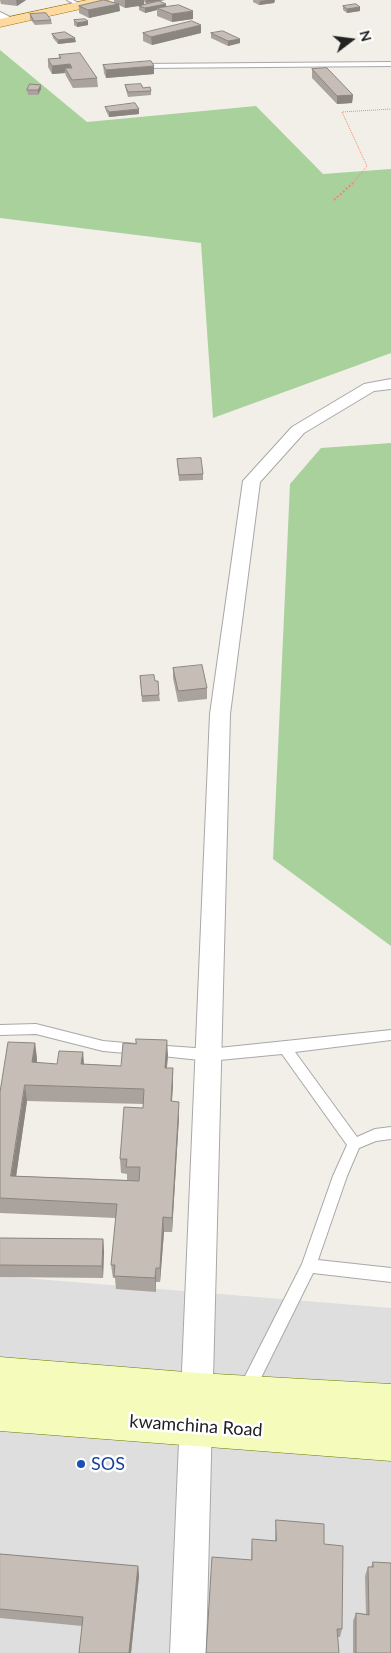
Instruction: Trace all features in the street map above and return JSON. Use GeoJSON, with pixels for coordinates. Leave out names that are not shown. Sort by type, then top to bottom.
{"type":"FeatureCollection","features":[{"type":"Feature","properties":{"kind":"main road"},"geometry":{"type":"LineString","coordinates":[[3,19],[77,2],[103,0]]}},
{"type":"Feature","properties":{"kind":"main road","name":"kwamchina Road"},"geometry":{"type":"LineString","coordinates":[[0,1376],[391,1441]]}},
{"type":"Feature","properties":{"kind":"main road","name":"kwamchina Road"},"geometry":{"type":"LineString","coordinates":[[0,1412],[197,1409],[244,1394],[391,1403]]}},
{"type":"Feature","properties":{"kind":"street"},"geometry":{"type":"LineString","coordinates":[[188,1653],[220,714],[252,481],[298,430],[370,387],[391,384]]}},
{"type":"Feature","properties":{"kind":"lane"},"geometry":{"type":"LineString","coordinates":[[132,66],[391,64]]}},
{"type":"Feature","properties":{"kind":"lane"},"geometry":{"type":"LineString","coordinates":[[0,1030],[36,1029],[103,1046],[209,1055],[391,1035]]}},
{"type":"Feature","properties":{"kind":"lane"},"geometry":{"type":"LineString","coordinates":[[285,1048],[354,1144]]}},
{"type":"Feature","properties":{"kind":"lane"},"geometry":{"type":"LineString","coordinates":[[244,1394],[309,1266],[340,1176],[354,1144],[375,1135],[391,1133]]}},
{"type":"Feature","properties":{"kind":"lane"},"geometry":{"type":"LineString","coordinates":[[309,1266],[391,1276]]}},
{"type":"Feature","properties":{"kind":"path"},"geometry":{"type":"LineString","coordinates":[[334,200],[359,178],[367,166],[342,112],[391,109]]}},
{"type":"Feature","properties":{"kind":"shaded area"},"geometry":{"type":"Polygon","coordinates":[[[0,1276],[391,1308],[391,1653],[0,1653],[0,1276]]]}},
{"type":"Feature","properties":{"kind":"green space"},"geometry":{"type":"Polygon","coordinates":[[[0,50],[87,122],[256,106],[323,174],[391,169],[391,353],[213,418],[201,243],[0,218],[0,50]]]}},
{"type":"Feature","properties":{"kind":"green space"},"geometry":{"type":"Polygon","coordinates":[[[391,443],[391,946],[273,859],[290,484],[321,448],[391,443]]]}},
{"type":"Feature","properties":{"kind":"building"},"geometry":{"type":"Polygon","coordinates":[[[104,0],[119,4],[88,10],[79,6],[104,0]]]}},
{"type":"Feature","properties":{"kind":"building"},"geometry":{"type":"Polygon","coordinates":[[[159,1],[166,4],[145,8],[139,6],[159,1]]]}},
{"type":"Feature","properties":{"kind":"building"},"geometry":{"type":"Polygon","coordinates":[[[356,4],[360,7],[347,9],[343,6],[356,4]]]}},
{"type":"Feature","properties":{"kind":"building"},"geometry":{"type":"Polygon","coordinates":[[[179,5],[193,11],[172,14],[157,8],[179,5]]]}},
{"type":"Feature","properties":{"kind":"building"},"geometry":{"type":"Polygon","coordinates":[[[46,13],[51,20],[34,21],[30,14],[46,13]]]}},
{"type":"Feature","properties":{"kind":"building"},"geometry":{"type":"Polygon","coordinates":[[[85,19],[88,21],[77,23],[74,20],[85,19]]]}},
{"type":"Feature","properties":{"kind":"building"},"geometry":{"type":"Polygon","coordinates":[[[192,21],[201,25],[151,37],[143,33],[192,21]]]}},
{"type":"Feature","properties":{"kind":"building"},"geometry":{"type":"Polygon","coordinates":[[[223,31],[240,39],[228,41],[211,33],[223,31]]]}},
{"type":"Feature","properties":{"kind":"building"},"geometry":{"type":"Polygon","coordinates":[[[65,32],[75,38],[58,40],[52,34],[65,32]]]}},
{"type":"Feature","properties":{"kind":"building"},"geometry":{"type":"Polygon","coordinates":[[[80,53],[97,78],[72,80],[65,68],[72,68],[70,64],[52,66],[48,59],[61,58],[59,55],[80,53]]]}},
{"type":"Feature","properties":{"kind":"building"},"geometry":{"type":"Polygon","coordinates":[[[151,61],[154,66],[106,70],[103,65],[151,61]]]}},
{"type":"Feature","properties":{"kind":"building"},"geometry":{"type":"Polygon","coordinates":[[[327,68],[353,95],[337,96],[312,69],[327,68]]]}},
{"type":"Feature","properties":{"kind":"building"},"geometry":{"type":"Polygon","coordinates":[[[30,84],[41,85],[38,90],[27,90],[30,84]]]}},
{"type":"Feature","properties":{"kind":"building"},"geometry":{"type":"Polygon","coordinates":[[[141,84],[143,88],[150,87],[151,91],[128,92],[125,85],[141,84]]]}},
{"type":"Feature","properties":{"kind":"building"},"geometry":{"type":"Polygon","coordinates":[[[135,103],[139,109],[109,112],[105,107],[135,103]]]}},
{"type":"Feature","properties":{"kind":"building"},"geometry":{"type":"Polygon","coordinates":[[[201,458],[203,474],[179,475],[177,459],[201,458]]]}},
{"type":"Feature","properties":{"kind":"building"},"geometry":{"type":"Polygon","coordinates":[[[202,665],[207,688],[178,691],[173,668],[202,665]]]}},
{"type":"Feature","properties":{"kind":"building"},"geometry":{"type":"Polygon","coordinates":[[[154,675],[155,681],[158,681],[159,695],[142,696],[140,676],[154,675]]]}},
{"type":"Feature","properties":{"kind":"building"},"geometry":{"type":"Polygon","coordinates":[[[136,1039],[167,1040],[165,1068],[173,1068],[171,1101],[179,1102],[172,1218],[163,1217],[160,1268],[156,1268],[155,1278],[114,1276],[115,1265],[111,1265],[117,1204],[0,1198],[0,1092],[8,1042],[35,1043],[32,1062],[57,1064],[59,1051],[83,1052],[81,1064],[121,1066],[123,1043],[136,1044],[136,1039]],[[25,1085],[11,1176],[139,1181],[140,1167],[126,1167],[127,1159],[120,1159],[124,1107],[143,1108],[144,1089],[25,1085]]]}},
{"type":"Feature","properties":{"kind":"building"},"geometry":{"type":"Polygon","coordinates":[[[0,1238],[103,1239],[102,1266],[0,1265],[0,1238]]]}},
{"type":"Feature","properties":{"kind":"building"},"geometry":{"type":"Polygon","coordinates":[[[276,1520],[324,1524],[324,1544],[343,1546],[342,1629],[337,1629],[339,1653],[206,1653],[212,1557],[252,1560],[252,1539],[276,1541],[276,1520]]]}},
{"type":"Feature","properties":{"kind":"building"},"geometry":{"type":"Polygon","coordinates":[[[0,1554],[138,1566],[129,1653],[79,1653],[83,1617],[0,1609],[0,1554]]]}},
{"type":"Feature","properties":{"kind":"building"},"geometry":{"type":"Polygon","coordinates":[[[373,1562],[391,1563],[391,1653],[356,1653],[356,1613],[369,1615],[368,1567],[373,1567],[373,1562]]]}},
{"type":"Feature","properties":{"kind":"place","name":"SOS"},"geometry":{"type":"Point","coordinates":[81,1464]}}]}
